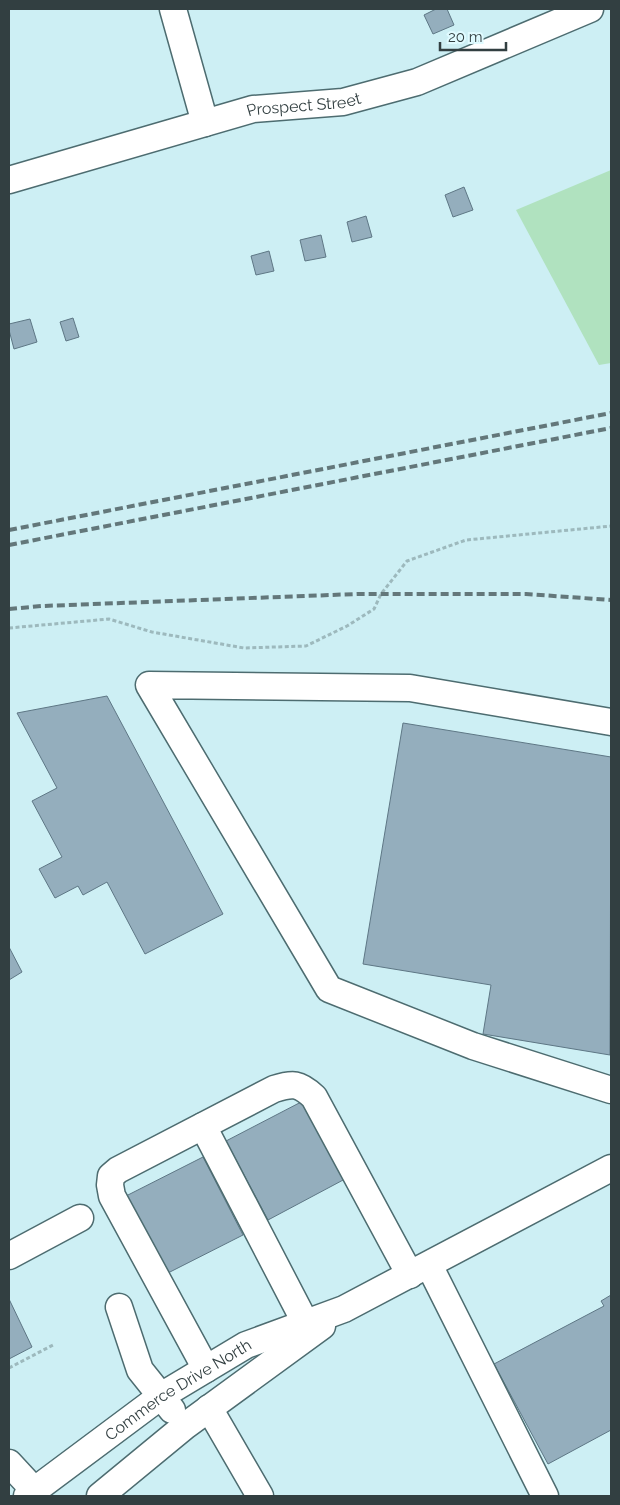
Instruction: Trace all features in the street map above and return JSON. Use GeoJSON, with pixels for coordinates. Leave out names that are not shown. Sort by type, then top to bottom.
{"type":"FeatureCollection","features":[{"type":"Feature","properties":{"kind":"street"},"geometry":{"type":"LineString","coordinates":[[173,9],[205,123]]}},
{"type":"Feature","properties":{"kind":"street","name":"Prospect Street"},"geometry":{"type":"LineString","coordinates":[[9,180],[253,109],[343,102],[417,82],[576,12]]}},
{"type":"Feature","properties":{"kind":"street"},"geometry":{"type":"LineString","coordinates":[[611,722],[410,688],[149,685],[328,989],[473,1046],[611,1090]]}},
{"type":"Feature","properties":{"kind":"street"},"geometry":{"type":"LineString","coordinates":[[206,1369],[112,1196],[111,1176],[118,1170],[274,1089],[295,1085],[306,1089],[314,1097],[420,1270],[545,1496]]}},
{"type":"Feature","properties":{"kind":"street"},"geometry":{"type":"LineString","coordinates":[[203,1126],[306,1324]]}},
{"type":"Feature","properties":{"kind":"street","name":"Commerce Drive North"},"geometry":{"type":"LineString","coordinates":[[30,1493],[161,1396],[246,1345],[344,1309],[611,1168]]}},
{"type":"Feature","properties":{"kind":"street"},"geometry":{"type":"LineString","coordinates":[[9,1256],[80,1218]]}},
{"type":"Feature","properties":{"kind":"street"},"geometry":{"type":"LineString","coordinates":[[9,1264],[47,1236]]}},
{"type":"Feature","properties":{"kind":"street"},"geometry":{"type":"LineString","coordinates":[[119,1307],[140,1370],[185,1426]]}},
{"type":"Feature","properties":{"kind":"street","name":"Commerce Drive North"},"geometry":{"type":"LineString","coordinates":[[100,1496],[185,1426],[344,1309]]}},
{"type":"Feature","properties":{"kind":"street"},"geometry":{"type":"LineString","coordinates":[[209,1408],[260,1496]]}},
{"type":"Feature","properties":{"kind":"street"},"geometry":{"type":"LineString","coordinates":[[9,1463],[30,1493]]}},
{"type":"Feature","properties":{"kind":"path"},"geometry":{"type":"LineString","coordinates":[[9,628],[109,619],[152,632],[205,643],[244,648],[306,646],[347,626],[374,609],[381,594],[407,561],[466,540],[611,526]]}},
{"type":"Feature","properties":{"kind":"path"},"geometry":{"type":"LineString","coordinates":[[9,1368],[53,1345]]}},
{"type":"Feature","properties":{"kind":"green space"},"geometry":{"type":"Polygon","coordinates":[[[611,170],[611,363],[599,365],[516,210],[611,170]]]}},
{"type":"Feature","properties":{"kind":"building"},"geometry":{"type":"Polygon","coordinates":[[[436,9],[447,9],[454,25],[433,34],[424,15],[436,9]]]}},
{"type":"Feature","properties":{"kind":"building"},"geometry":{"type":"Polygon","coordinates":[[[464,187],[473,210],[453,217],[445,195],[464,187]]]}},
{"type":"Feature","properties":{"kind":"building"},"geometry":{"type":"Polygon","coordinates":[[[366,216],[372,237],[352,242],[347,222],[366,216]]]}},
{"type":"Feature","properties":{"kind":"building"},"geometry":{"type":"Polygon","coordinates":[[[321,235],[326,257],[305,261],[300,240],[321,235]]]}},
{"type":"Feature","properties":{"kind":"building"},"geometry":{"type":"Polygon","coordinates":[[[269,251],[274,271],[256,275],[251,256],[269,251]]]}},
{"type":"Feature","properties":{"kind":"building"},"geometry":{"type":"Polygon","coordinates":[[[73,318],[79,337],[66,341],[60,322],[73,318]]]}},
{"type":"Feature","properties":{"kind":"building"},"geometry":{"type":"Polygon","coordinates":[[[30,319],[37,342],[14,349],[9,324],[30,319]]]}},
{"type":"Feature","properties":{"kind":"building"},"geometry":{"type":"Polygon","coordinates":[[[107,696],[223,914],[145,954],[107,882],[83,895],[78,886],[55,898],[39,869],[62,857],[32,801],[57,788],[17,713],[107,696]]]}},
{"type":"Feature","properties":{"kind":"building"},"geometry":{"type":"Polygon","coordinates":[[[403,723],[611,757],[610,1055],[483,1034],[491,985],[363,964],[403,723]]]}},
{"type":"Feature","properties":{"kind":"building"},"geometry":{"type":"Polygon","coordinates":[[[9,947],[22,972],[9,980],[9,947]]]}},
{"type":"Feature","properties":{"kind":"building"},"geometry":{"type":"Polygon","coordinates":[[[303,1101],[345,1179],[268,1220],[226,1141],[303,1101]]]}},
{"type":"Feature","properties":{"kind":"building"},"geometry":{"type":"Polygon","coordinates":[[[203,1157],[243,1235],[164,1275],[124,1197],[203,1157]]]}},
{"type":"Feature","properties":{"kind":"building"},"geometry":{"type":"Polygon","coordinates":[[[611,1295],[611,1430],[548,1464],[494,1364],[604,1306],[601,1301],[611,1295]]]}},
{"type":"Feature","properties":{"kind":"building"},"geometry":{"type":"Polygon","coordinates":[[[9,1299],[32,1347],[9,1359],[9,1299]]]}},
{"type":"Feature","properties":{"kind":"railway"},"geometry":{"type":"LineString","coordinates":[[9,530],[611,413]]}},
{"type":"Feature","properties":{"kind":"railway"},"geometry":{"type":"LineString","coordinates":[[9,545],[611,428]]}},
{"type":"Feature","properties":{"kind":"railway"},"geometry":{"type":"LineString","coordinates":[[9,609],[42,606],[357,594],[526,594],[611,600]]}}]}
